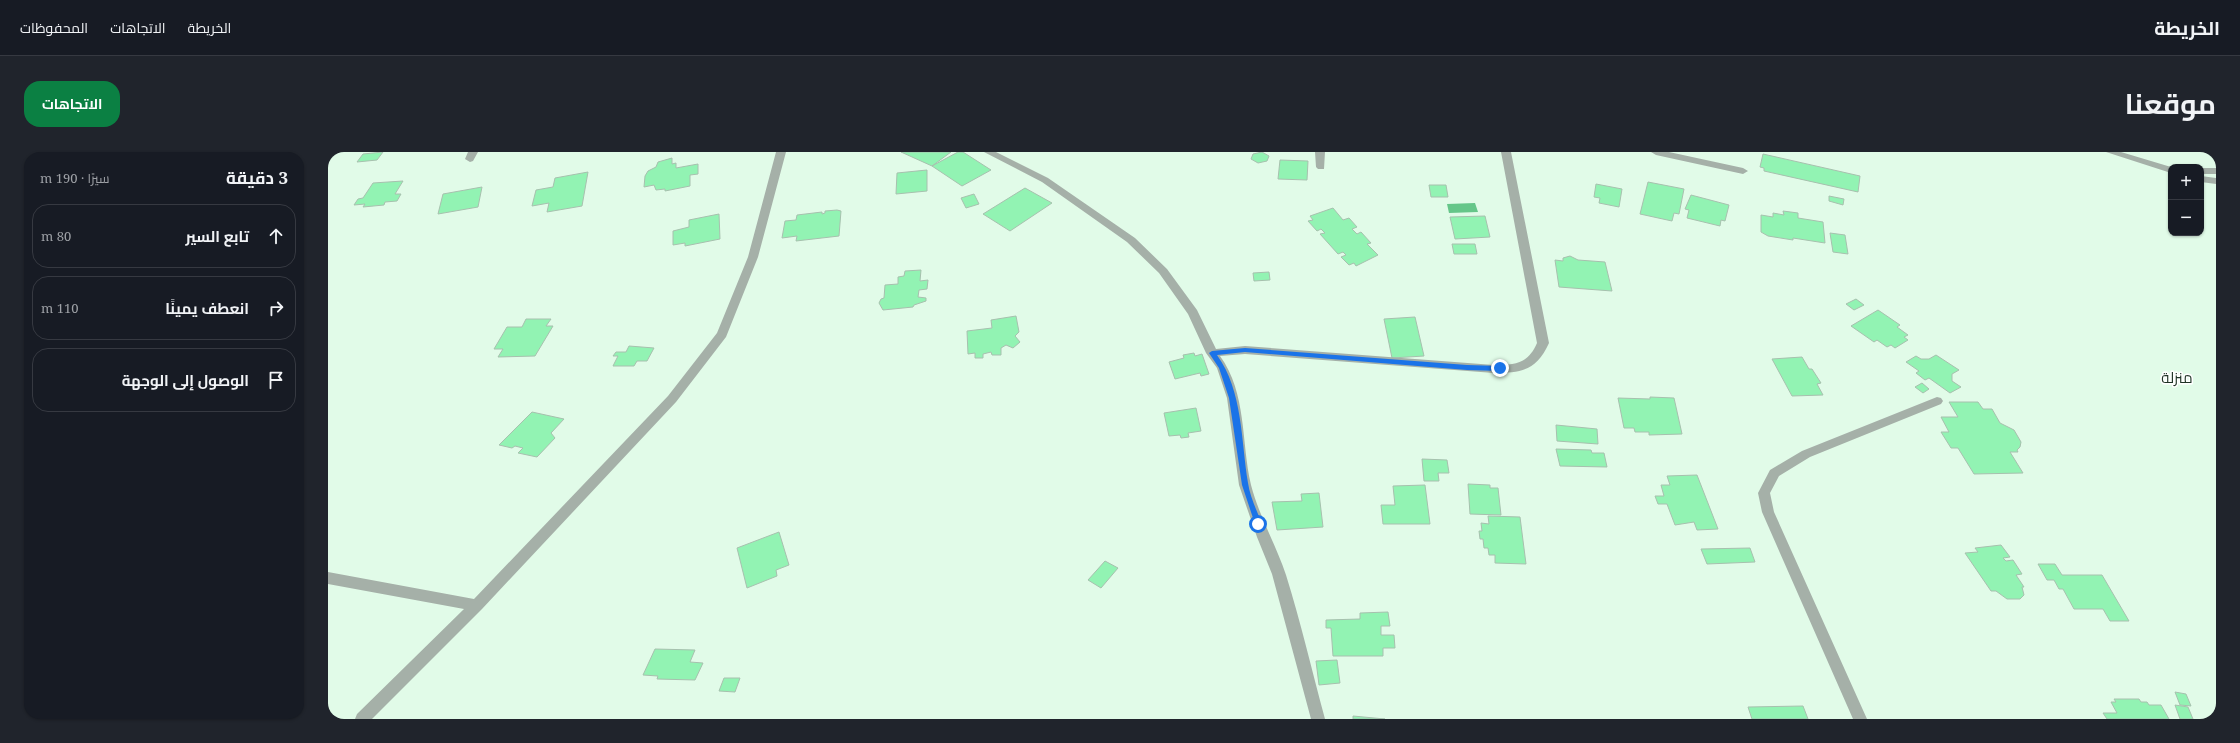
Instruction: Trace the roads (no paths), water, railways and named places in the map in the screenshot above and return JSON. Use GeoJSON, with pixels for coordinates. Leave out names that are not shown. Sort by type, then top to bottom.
{"type":"FeatureCollection","features":[{"type":"Feature","properties":{"kind":"main road"},"geometry":{"type":"LineString","coordinates":[[2210,152],[2216,155]]}},
{"type":"Feature","properties":{"kind":"street"},"geometry":{"type":"LineString","coordinates":[[362,719],[476,606],[672,399],[722,334],[753,257],[781,152]]}},
{"type":"Feature","properties":{"kind":"street"},"geometry":{"type":"LineString","coordinates":[[989,152],[1051,184],[1077,200],[1131,240],[1163,271],[1193,313],[1212,353],[1222,367],[1232,398],[1245,485],[1263,537],[1279,574],[1318,719]]}},
{"type":"Feature","properties":{"kind":"street"},"geometry":{"type":"LineString","coordinates":[[1320,152],[1321,167]]}},
{"type":"Feature","properties":{"kind":"street"},"geometry":{"type":"LineString","coordinates":[[1212,353],[1245,350],[1467,368],[1500,368],[1521,366],[1536,357],[1543,343],[1506,152]]}},
{"type":"Feature","properties":{"kind":"street"},"geometry":{"type":"LineString","coordinates":[[1656,152],[1743,171]]}},
{"type":"Feature","properties":{"kind":"street"},"geometry":{"type":"LineString","coordinates":[[2111,152],[2168,169]]}},
{"type":"Feature","properties":{"kind":"street"},"geometry":{"type":"LineString","coordinates":[[2204,171],[2216,171]]}},
{"type":"Feature","properties":{"kind":"street"},"geometry":{"type":"LineString","coordinates":[[2204,179],[2216,181]]}},
{"type":"Feature","properties":{"kind":"street"},"geometry":{"type":"LineString","coordinates":[[1860,719],[1768,512],[1764,494],[1774,473],[1806,454],[1937,401]]}},
{"type":"Feature","properties":{"kind":"street"},"geometry":{"type":"LineString","coordinates":[[328,578],[476,606]]}},
{"type":"Feature","properties":{"kind":"district","name":"منزلة"},"geometry":{"type":"Point","coordinates":[2177,377]}}]}
